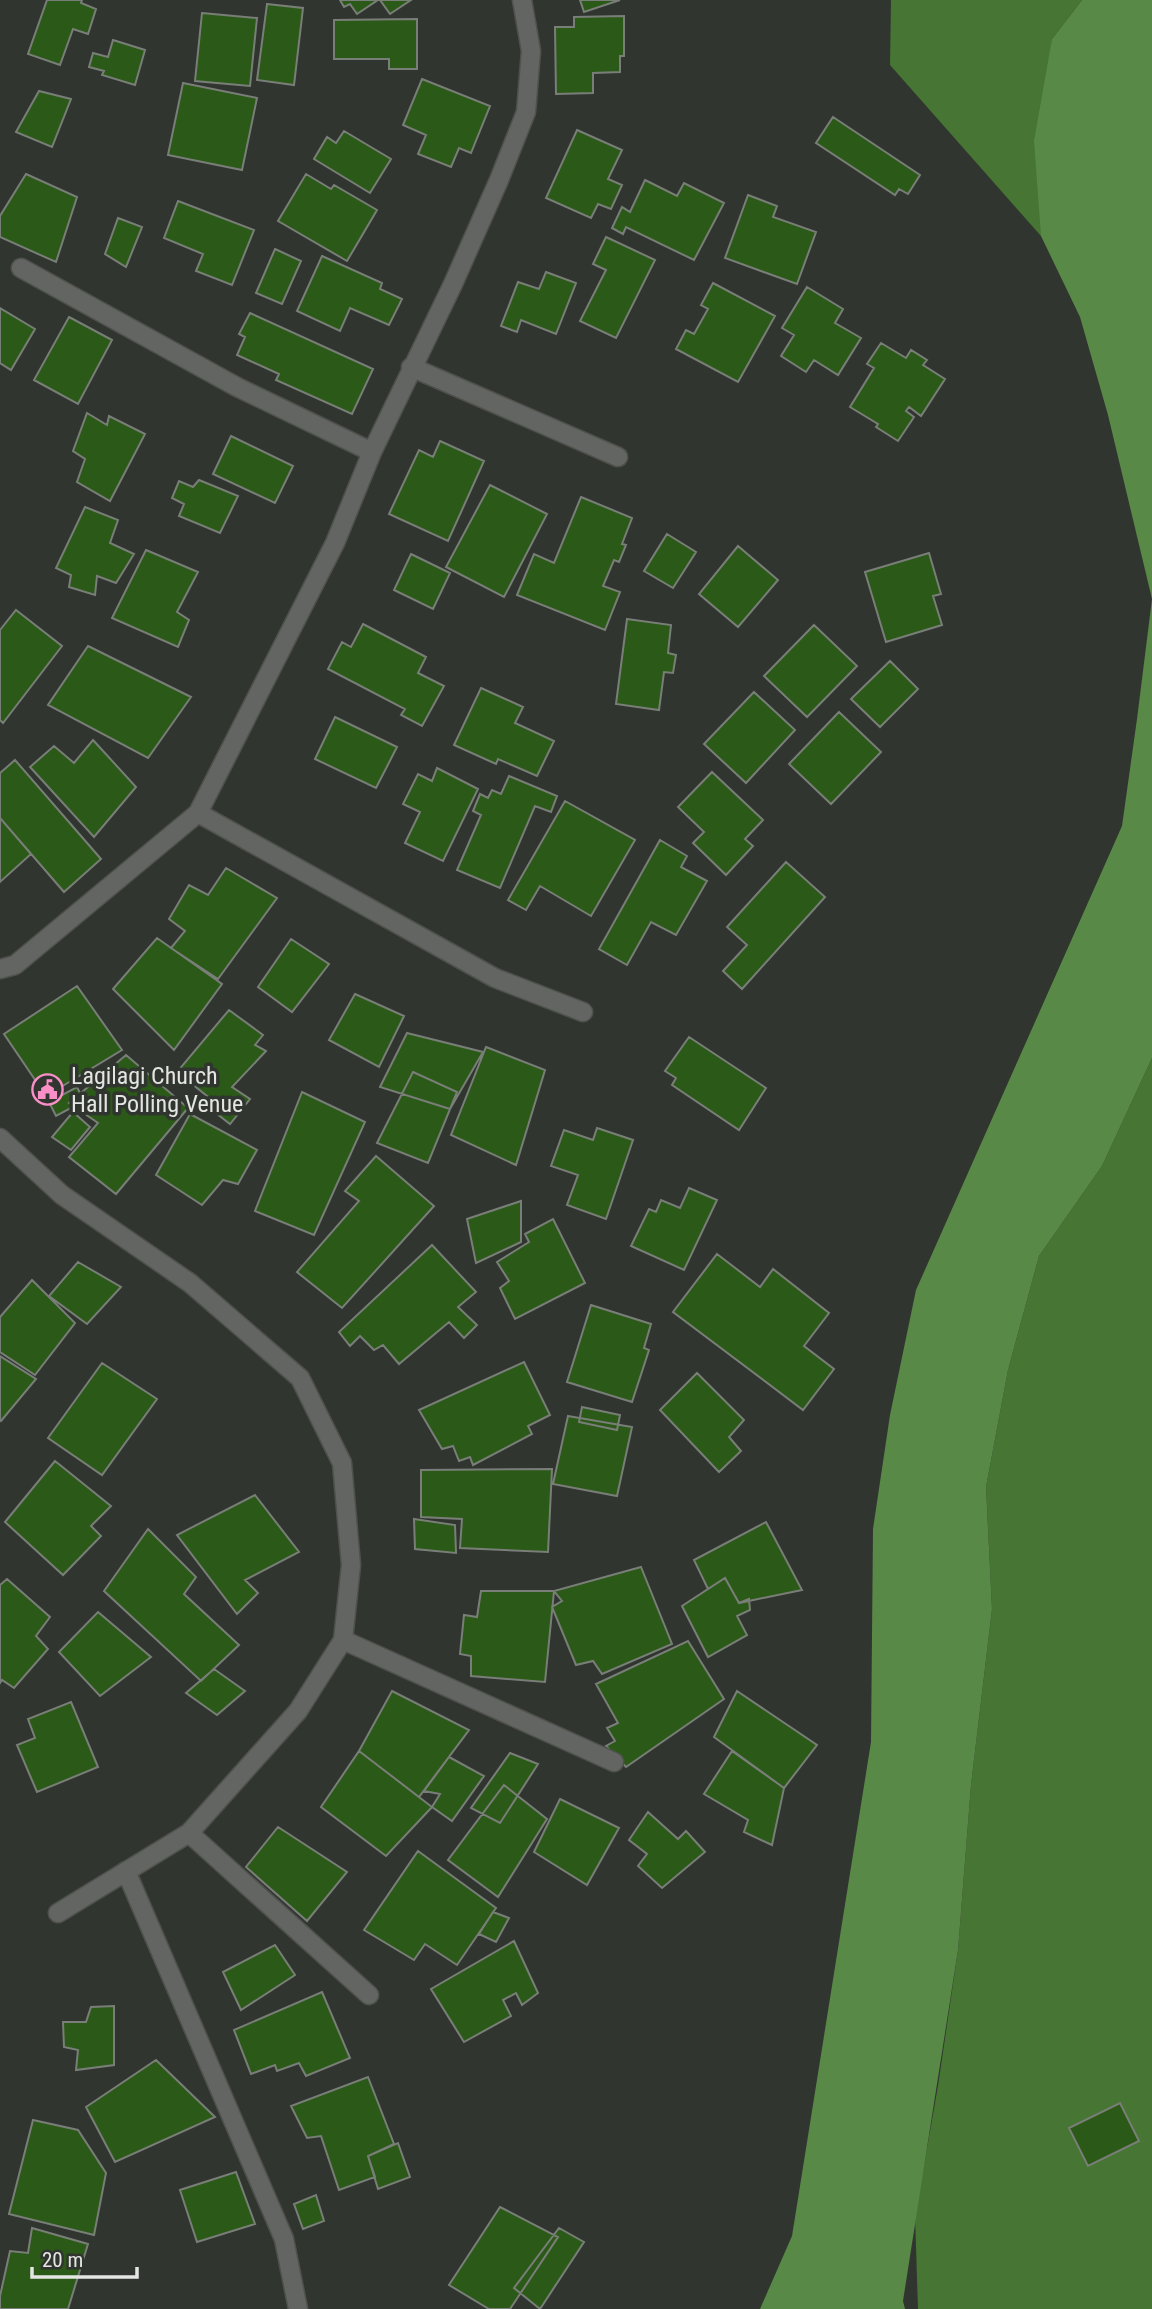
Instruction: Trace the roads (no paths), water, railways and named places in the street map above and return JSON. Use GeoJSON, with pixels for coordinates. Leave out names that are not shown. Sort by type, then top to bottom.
{"type":"FeatureCollection","features":[{"type":"Feature","properties":{"kind":"street"},"geometry":{"type":"LineString","coordinates":[[0,969],[15,965],[198,813],[335,543],[372,452],[453,284],[526,112],[531,51],[522,0]]}},
{"type":"Feature","properties":{"kind":"street"},"geometry":{"type":"LineString","coordinates":[[21,268],[237,387],[372,452]]}},
{"type":"Feature","properties":{"kind":"street"},"geometry":{"type":"LineString","coordinates":[[411,368],[618,457]]}},
{"type":"Feature","properties":{"kind":"street"},"geometry":{"type":"LineString","coordinates":[[198,813],[495,978],[583,1012]]}},
{"type":"Feature","properties":{"kind":"street"},"geometry":{"type":"LineString","coordinates":[[0,1138],[62,1195],[190,1283],[300,1378],[342,1463],[351,1565],[343,1640],[298,1711],[188,1833],[58,1913]]}},
{"type":"Feature","properties":{"kind":"street"},"geometry":{"type":"LineString","coordinates":[[343,1640],[614,1762]]}},
{"type":"Feature","properties":{"kind":"street"},"geometry":{"type":"LineString","coordinates":[[188,1833],[369,1995]]}},
{"type":"Feature","properties":{"kind":"street"},"geometry":{"type":"LineString","coordinates":[[127,1871],[284,2239],[298,2309]]}},
{"type":"Feature","properties":{"kind":"place","name":"Lagilagi Church Hall Polling Venue"},"geometry":{"type":"Point","coordinates":[48,1090]}}]}
